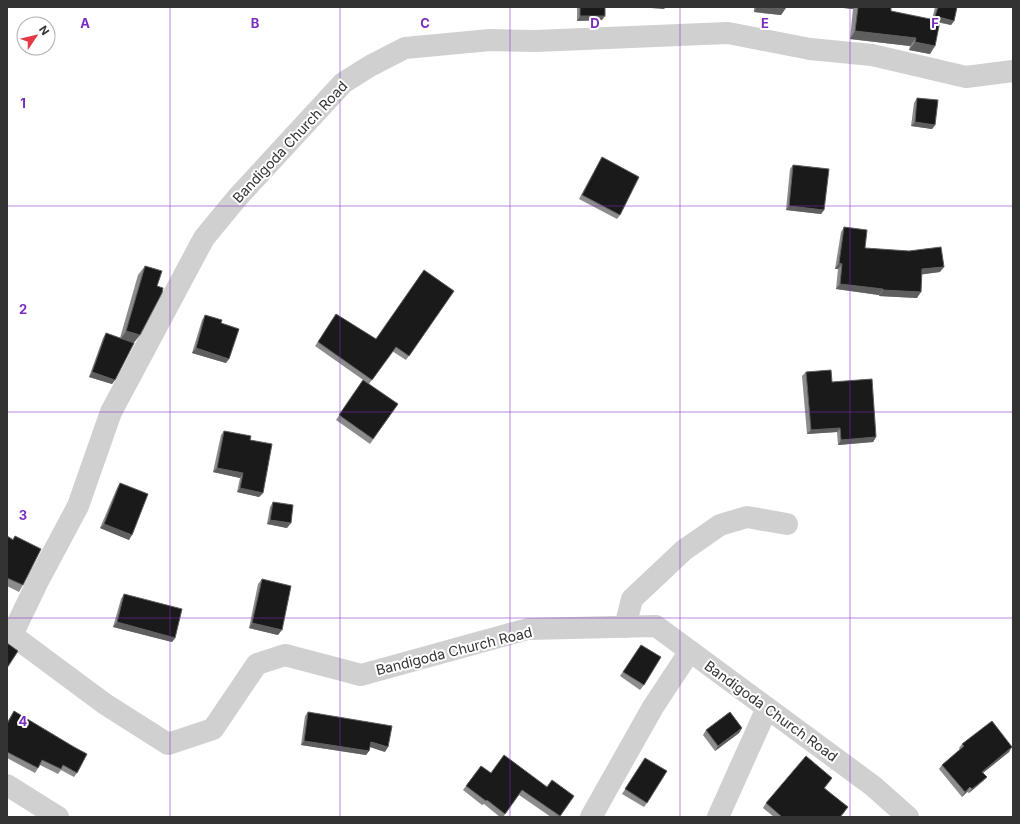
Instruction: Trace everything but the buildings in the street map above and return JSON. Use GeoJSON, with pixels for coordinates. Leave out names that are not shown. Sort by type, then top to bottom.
{"type":"FeatureCollection","features":[{"type":"Feature","properties":{"kind":"street","name":"Bandigoda Church Road"},"geometry":{"type":"LineString","coordinates":[[908,817],[873,786],[656,626],[528,629],[361,675],[285,655],[257,664],[213,729],[168,744],[105,704],[10,635],[78,506],[111,412],[204,238],[237,198],[343,83],[370,66],[405,48],[490,40],[535,41],[728,33],[810,49],[872,55],[966,77],[1013,71]]}},
{"type":"Feature","properties":{"kind":"street"},"geometry":{"type":"LineString","coordinates":[[625,627],[632,598],[684,550],[720,525],[747,517],[787,524]]}},
{"type":"Feature","properties":{"kind":"street"},"geometry":{"type":"LineString","coordinates":[[591,817],[653,707],[690,651]]}},
{"type":"Feature","properties":{"kind":"street"},"geometry":{"type":"LineString","coordinates":[[718,817],[767,708]]}},
{"type":"Feature","properties":{"kind":"street"},"geometry":{"type":"LineString","coordinates":[[7,785],[58,817]]}}]}
